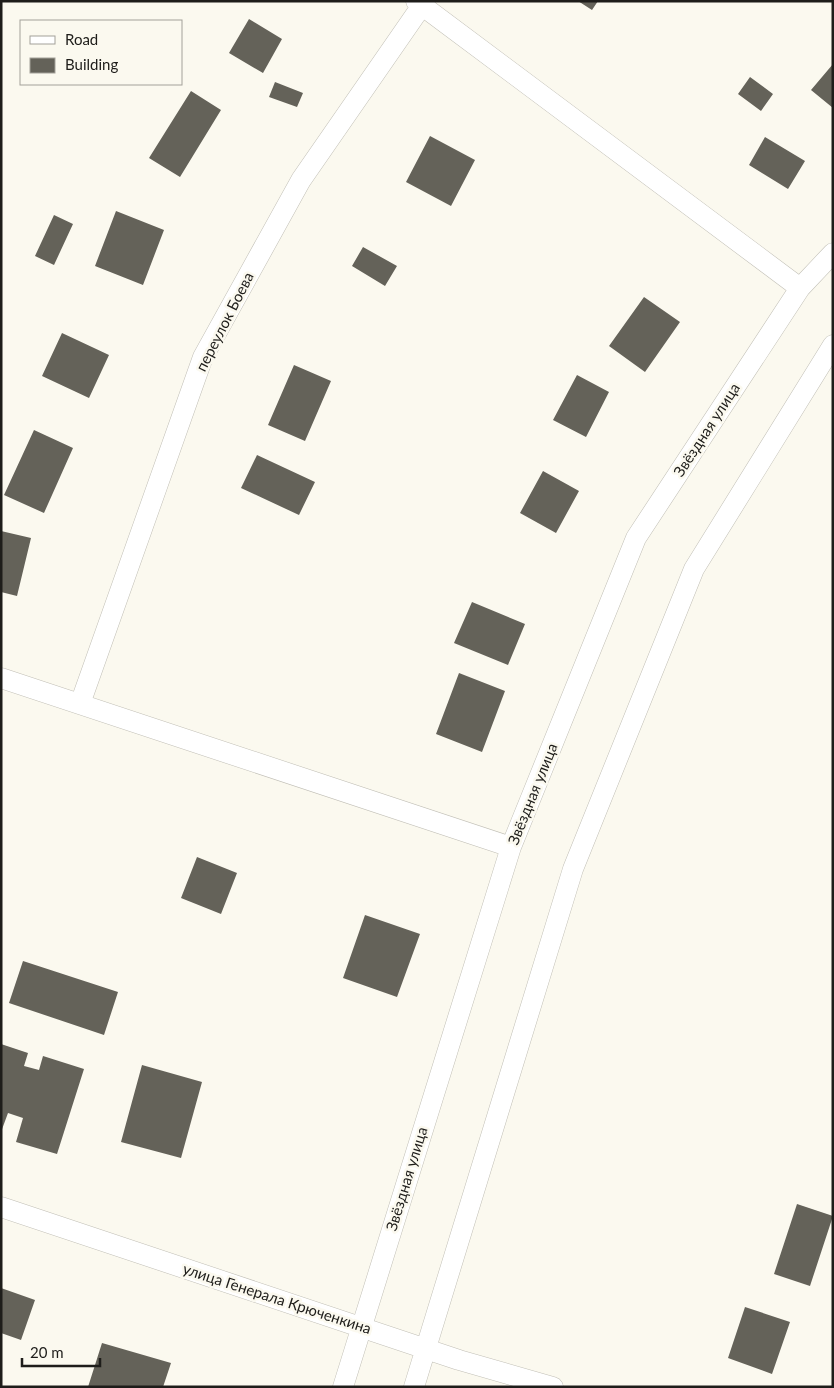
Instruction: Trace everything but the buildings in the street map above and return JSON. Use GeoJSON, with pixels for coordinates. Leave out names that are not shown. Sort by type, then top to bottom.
{"type":"FeatureCollection","features":[{"type":"Feature","properties":{"kind":"street"},"geometry":{"type":"LineString","coordinates":[[420,3],[800,288]]}},
{"type":"Feature","properties":{"kind":"street","name":"переулок Боева"},"geometry":{"type":"LineString","coordinates":[[80,704],[203,357],[301,180],[420,3]]}},
{"type":"Feature","properties":{"kind":"street","name":"Звёздная улица"},"geometry":{"type":"LineString","coordinates":[[343,1387],[511,847],[636,538],[800,288],[833,253]]}},
{"type":"Feature","properties":{"kind":"street"},"geometry":{"type":"LineString","coordinates":[[414,1387],[573,869],[694,569],[833,345]]}},
{"type":"Feature","properties":{"kind":"street"},"geometry":{"type":"LineString","coordinates":[[1,678],[511,847]]}},
{"type":"Feature","properties":{"kind":"street","name":"улица Генерала Крюченкина"},"geometry":{"type":"LineString","coordinates":[[1,1207],[426,1349],[553,1387]]}}]}
